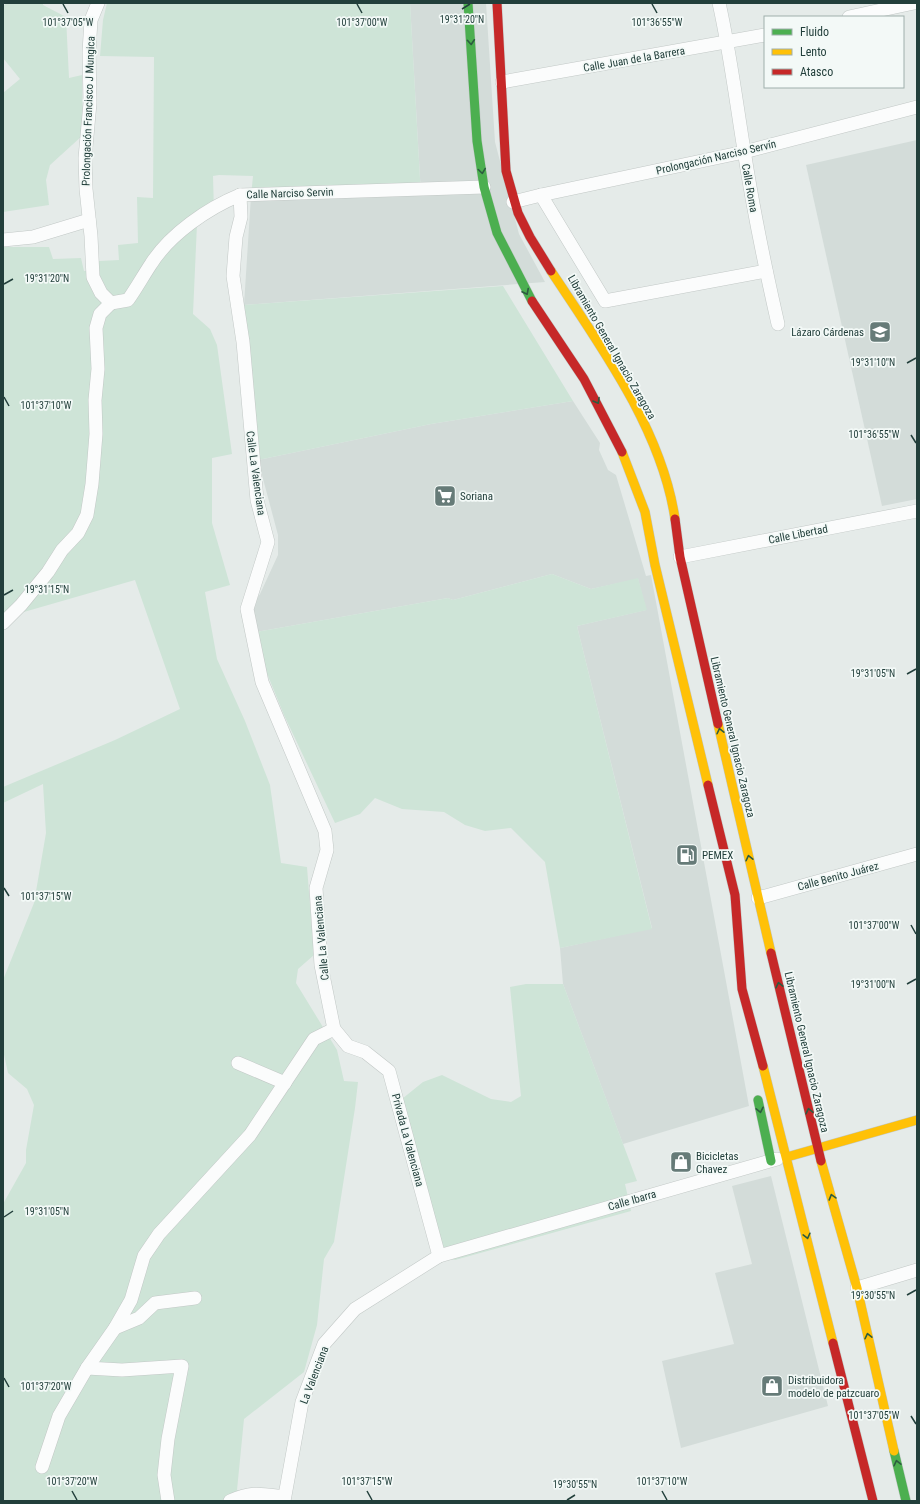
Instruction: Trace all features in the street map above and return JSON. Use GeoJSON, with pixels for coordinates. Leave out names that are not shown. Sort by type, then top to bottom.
{"type":"FeatureCollection","features":[{"type":"Feature","properties":{"kind":"main road"},"geometry":{"type":"LineString","coordinates":[[468,3],[477,141],[484,187],[497,233],[530,299],[600,405],[631,471],[645,512],[655,565],[735,895],[742,989],[740,1017],[742,1025]]}},
{"type":"Feature","properties":{"kind":"main road","name":"Libramiento General Ignacio Zaragoza"},"geometry":{"type":"LineString","coordinates":[[497,3],[502,82],[501,126],[504,161],[513,202],[525,227],[606,357],[649,435],[665,475],[676,520],[680,558],[758,898],[822,1148],[841,1230],[857,1288],[906,1501]]}},
{"type":"Feature","properties":{"kind":"main road"},"geometry":{"type":"LineString","coordinates":[[742,989],[787,1157],[873,1501]]}},
{"type":"Feature","properties":{"kind":"main road"},"geometry":{"type":"LineString","coordinates":[[756,1093],[771,1160]]}},
{"type":"Feature","properties":{"kind":"main road","name":"Calle Ibarra"},"geometry":{"type":"LineString","coordinates":[[787,1157],[917,1120]]}},
{"type":"Feature","properties":{"kind":"street","name":"Prolongación Francisco J Mungica"},"geometry":{"type":"LineString","coordinates":[[89,220],[85,158],[90,103],[89,52],[92,20],[98,3]]}},
{"type":"Feature","properties":{"kind":"street","name":"Calle Roma"},"geometry":{"type":"LineString","coordinates":[[719,3],[728,43],[744,152],[766,271],[778,324]]}},
{"type":"Feature","properties":{"kind":"street"},"geometry":{"type":"LineString","coordinates":[[854,16],[914,3]]}},
{"type":"Feature","properties":{"kind":"street","name":"Calle Juan de la Barrera"},"geometry":{"type":"LineString","coordinates":[[502,82],[728,43],[764,35]]}},
{"type":"Feature","properties":{"kind":"street","name":"Prolongación Narciso Servín"},"geometry":{"type":"LineString","coordinates":[[513,202],[744,152],[917,107]]}},
{"type":"Feature","properties":{"kind":"street","name":"Calle Narciso Servin"},"geometry":{"type":"LineString","coordinates":[[111,303],[128,300],[151,263],[170,242],[197,219],[223,202],[240,195],[484,187]]}},
{"type":"Feature","properties":{"kind":"street","name":"Calle La Valenciana"},"geometry":{"type":"LineString","coordinates":[[240,195],[241,217],[236,237],[233,276],[242,342],[257,500],[268,542],[246,609],[262,682],[325,831],[328,850],[316,888],[321,965],[334,1029],[348,1046]]}},
{"type":"Feature","properties":{"kind":"street"},"geometry":{"type":"LineString","coordinates":[[541,195],[605,301],[766,271]]}},
{"type":"Feature","properties":{"kind":"street"},"geometry":{"type":"LineString","coordinates":[[3,240],[33,237],[89,220],[93,277],[101,294],[111,303],[100,314],[96,328],[98,369],[95,400],[96,434],[92,484],[87,515],[78,533],[62,550],[48,572],[21,605],[3,623]]}},
{"type":"Feature","properties":{"kind":"street","name":"Calle Libertad"},"geometry":{"type":"LineString","coordinates":[[680,558],[917,511]]}},
{"type":"Feature","properties":{"kind":"street","name":"Calle Benito Juárez"},"geometry":{"type":"LineString","coordinates":[[758,898],[917,854]]}},
{"type":"Feature","properties":{"kind":"street"},"geometry":{"type":"LineString","coordinates":[[42,1467],[59,1416],[87,1368],[115,1328],[132,1300],[144,1256],[159,1234],[250,1135],[314,1039],[334,1029]]}},
{"type":"Feature","properties":{"kind":"street","name":"Privada La Valenciana"},"geometry":{"type":"LineString","coordinates":[[348,1046],[365,1052],[389,1071],[439,1256]]}},
{"type":"Feature","properties":{"kind":"street"},"geometry":{"type":"LineString","coordinates":[[238,1064],[285,1083]]}},
{"type":"Feature","properties":{"kind":"street","name":"Calle Ibarra"},"geometry":{"type":"LineString","coordinates":[[439,1256],[771,1160],[787,1157]]}},
{"type":"Feature","properties":{"kind":"street","name":"La Valenciana"},"geometry":{"type":"LineString","coordinates":[[284,1499],[302,1402],[324,1344],[355,1309],[439,1256]]}},
{"type":"Feature","properties":{"kind":"street"},"geometry":{"type":"LineString","coordinates":[[857,1288],[917,1270]]}},
{"type":"Feature","properties":{"kind":"street"},"geometry":{"type":"LineString","coordinates":[[115,1328],[139,1318],[155,1303],[195,1298]]}},
{"type":"Feature","properties":{"kind":"street"},"geometry":{"type":"LineString","coordinates":[[87,1368],[122,1370],[182,1366],[168,1439],[164,1475],[168,1501]]}},
{"type":"Feature","properties":{"kind":"street"},"geometry":{"type":"LineString","coordinates":[[230,1501],[245,1494],[259,1494],[284,1499]]}},
{"type":"Feature","properties":{"kind":"shaded area"},"geometry":{"type":"Polygon","coordinates":[[[410,3],[486,3],[495,142],[519,234],[545,282],[244,305],[251,196],[421,195],[410,3]]]}},
{"type":"Feature","properties":{"kind":"shaded area","name":"Lázaro Cárdenas"},"geometry":{"type":"Polygon","coordinates":[[[917,140],[917,499],[882,506],[806,165],[917,140]]]}},
{"type":"Feature","properties":{"kind":"shaded area"},"geometry":{"type":"Polygon","coordinates":[[[573,401],[600,443],[599,450],[608,470],[616,475],[646,576],[651,575],[749,1106],[623,1144],[563,984],[560,948],[652,928],[577,626],[646,610],[638,579],[591,589],[552,574],[453,600],[448,598],[256,632],[250,608],[260,594],[278,555],[278,535],[258,460],[431,424],[573,401]]]}},
{"type":"Feature","properties":{"kind":"shaded area"},"geometry":{"type":"Polygon","coordinates":[[[771,1176],[828,1406],[681,1448],[662,1361],[734,1344],[715,1273],[752,1264],[732,1186],[771,1176]]]}},
{"type":"Feature","properties":{"kind":"green space"},"geometry":{"type":"Polygon","coordinates":[[[7,3],[43,3],[43,5],[66,17],[69,78],[82,75],[83,135],[50,165],[46,180],[49,205],[3,212],[3,93],[20,79],[3,58],[3,6],[7,3]]]}},
{"type":"Feature","properties":{"kind":"green space"},"geometry":{"type":"Polygon","coordinates":[[[107,3],[410,3],[421,196],[251,196],[253,176],[219,175],[213,176],[214,212],[197,224],[193,314],[210,329],[217,345],[232,454],[212,458],[212,523],[230,585],[205,592],[217,659],[245,721],[270,785],[281,863],[307,867],[314,955],[298,969],[296,983],[337,1050],[344,1081],[358,1082],[334,1242],[324,1259],[317,1325],[304,1372],[244,1419],[237,1490],[264,1501],[3,1501],[3,1204],[26,1163],[26,1150],[34,1105],[27,1089],[8,1073],[3,1050],[3,980],[34,903],[46,833],[43,784],[3,803],[3,787],[115,740],[180,709],[135,580],[3,618],[3,247],[49,247],[53,259],[81,258],[84,271],[98,270],[99,261],[119,260],[118,245],[138,243],[137,197],[153,198],[154,57],[100,56],[103,20],[107,3]]]}},
{"type":"Feature","properties":{"kind":"green space"},"geometry":{"type":"Polygon","coordinates":[[[503,286],[573,401],[431,424],[258,460],[244,305],[503,286]]]}},
{"type":"Feature","properties":{"kind":"green space"},"geometry":{"type":"Polygon","coordinates":[[[552,574],[591,589],[638,578],[647,610],[577,626],[652,929],[560,948],[545,862],[511,828],[485,831],[465,825],[444,812],[402,809],[375,798],[360,814],[335,823],[284,715],[266,671],[256,632],[448,598],[453,600],[552,574]]]}},
{"type":"Feature","properties":{"kind":"green space"},"geometry":{"type":"Polygon","coordinates":[[[526,984],[563,984],[637,1181],[625,1184],[631,1211],[455,1260],[439,1256],[397,1103],[423,1082],[442,1075],[491,1099],[511,1102],[521,1096],[510,987],[526,984]]]}},
{"type":"Feature","properties":{"kind":"traffic: fast"},"geometry":{"type":"LineString","coordinates":[[468,3],[477,141],[484,187],[497,233],[532,301]]}},
{"type":"Feature","properties":{"kind":"traffic: fast"},"geometry":{"type":"LineString","coordinates":[[758,1100],[771,1161]]}},
{"type":"Feature","properties":{"kind":"traffic: fast"},"geometry":{"type":"LineString","coordinates":[[894,1451],[906,1501]]}},
{"type":"Feature","properties":{"kind":"traffic: slow"},"geometry":{"type":"LineString","coordinates":[[551,271],[589,328],[626,389],[643,421],[657,453],[668,486],[675,519]]}},
{"type":"Feature","properties":{"kind":"traffic: slow"},"geometry":{"type":"LineString","coordinates":[[622,452],[645,512],[655,565],[708,785]]}},
{"type":"Feature","properties":{"kind":"traffic: slow"},"geometry":{"type":"LineString","coordinates":[[718,724],[771,953]]}},
{"type":"Feature","properties":{"kind":"traffic: slow"},"geometry":{"type":"LineString","coordinates":[[763,1066],[833,1343]]}},
{"type":"Feature","properties":{"kind":"traffic: slow"},"geometry":{"type":"LineString","coordinates":[[787,1157],[917,1120]]}},
{"type":"Feature","properties":{"kind":"traffic: slow"},"geometry":{"type":"LineString","coordinates":[[821,1161],[857,1288],[894,1451]]}},
{"type":"Feature","properties":{"kind":"traffic: jam"},"geometry":{"type":"LineString","coordinates":[[497,3],[506,171],[518,213],[530,237],[551,271]]}},
{"type":"Feature","properties":{"kind":"traffic: jam"},"geometry":{"type":"LineString","coordinates":[[532,301],[584,379],[622,452]]}},
{"type":"Feature","properties":{"kind":"traffic: jam"},"geometry":{"type":"LineString","coordinates":[[675,519],[680,557],[718,724]]}},
{"type":"Feature","properties":{"kind":"traffic: jam"},"geometry":{"type":"LineString","coordinates":[[708,785],[735,895],[742,989],[763,1066]]}},
{"type":"Feature","properties":{"kind":"traffic: jam"},"geometry":{"type":"LineString","coordinates":[[771,953],[821,1161]]}},
{"type":"Feature","properties":{"kind":"traffic: jam"},"geometry":{"type":"LineString","coordinates":[[833,1343],[873,1501]]}},
{"type":"Feature","properties":{"kind":"place","name":"Lázaro Cárdenas"},"geometry":{"type":"Point","coordinates":[880,332]}},
{"type":"Feature","properties":{"kind":"place","name":"Soriana"},"geometry":{"type":"Point","coordinates":[445,496]}},
{"type":"Feature","properties":{"kind":"place","name":"PEMEX"},"geometry":{"type":"Point","coordinates":[687,855]}},
{"type":"Feature","properties":{"kind":"place","name":"Bicicletas Chavez"},"geometry":{"type":"Point","coordinates":[681,1162]}},
{"type":"Feature","properties":{"kind":"place","name":"Distribuidora modelo de patzcuaro"},"geometry":{"type":"Point","coordinates":[772,1386]}}]}
